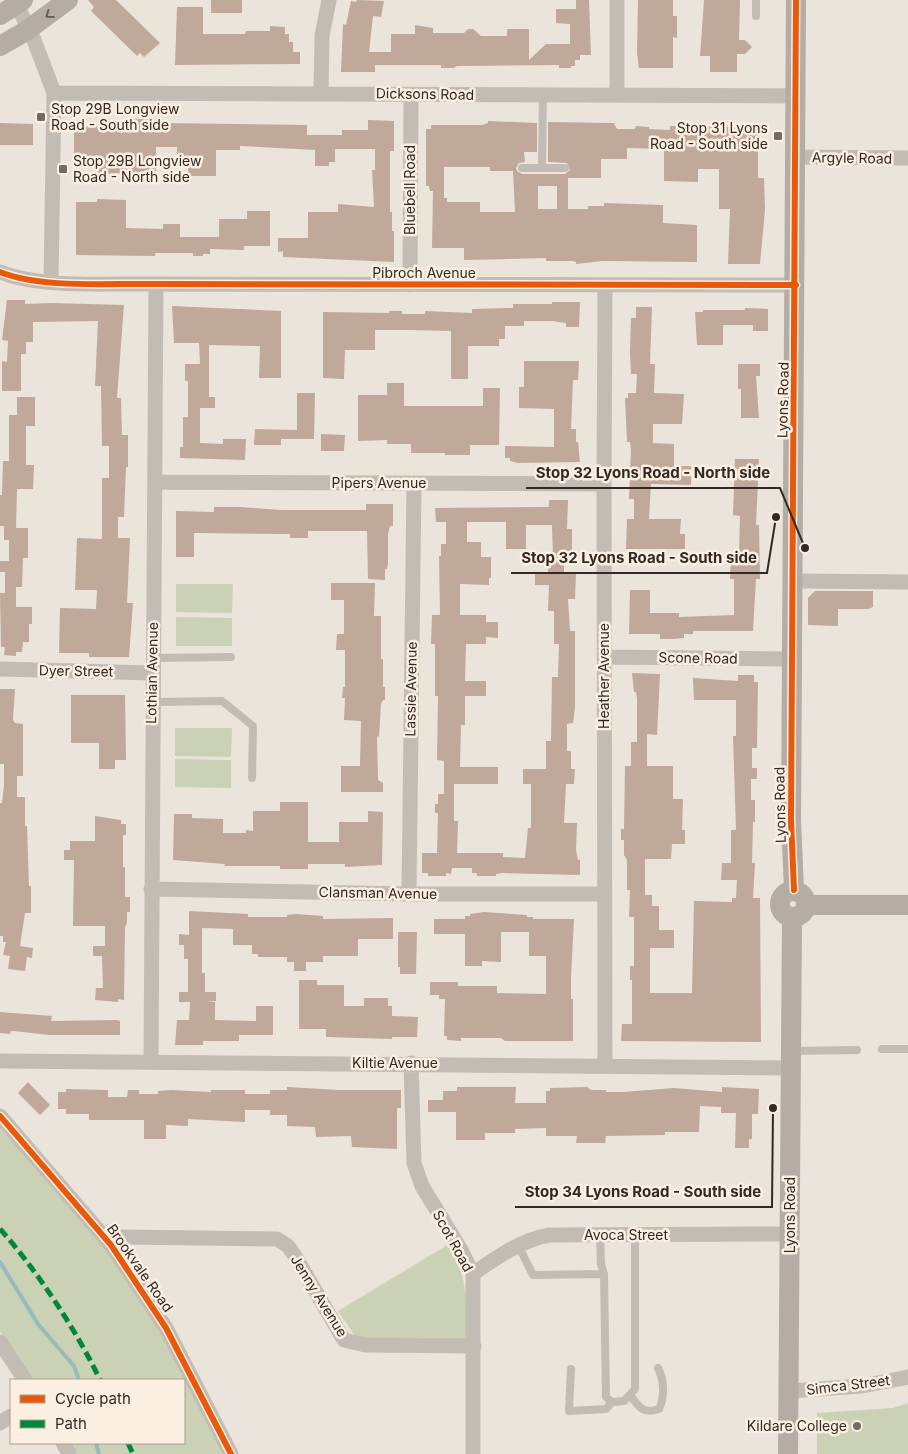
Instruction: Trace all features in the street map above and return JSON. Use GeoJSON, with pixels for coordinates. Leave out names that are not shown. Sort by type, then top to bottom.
{"type":"FeatureCollection","features":[{"type":"Feature","properties":{"kind":"street"},"geometry":{"type":"LineString","coordinates":[[0,46],[68,0]]}},
{"type":"Feature","properties":{"kind":"street"},"geometry":{"type":"LineString","coordinates":[[321,93],[322,36],[329,0]]}},
{"type":"Feature","properties":{"kind":"street"},"geometry":{"type":"LineString","coordinates":[[616,95],[617,0]]}},
{"type":"Feature","properties":{"kind":"street","name":"Lyons Road"},"geometry":{"type":"LineString","coordinates":[[788,1454],[790,1059],[797,904],[791,820],[796,286],[796,0]]}},
{"type":"Feature","properties":{"kind":"street"},"geometry":{"type":"LineString","coordinates":[[13,6],[29,28],[54,93],[51,282]]}},
{"type":"Feature","properties":{"kind":"street","name":"Dicksons Road"},"geometry":{"type":"LineString","coordinates":[[54,93],[796,96]]}},
{"type":"Feature","properties":{"kind":"street","name":"Bluebell Road"},"geometry":{"type":"LineString","coordinates":[[410,285],[411,94]]}},
{"type":"Feature","properties":{"kind":"street","name":"Argyle Road"},"geometry":{"type":"LineString","coordinates":[[796,157],[908,158]]}},
{"type":"Feature","properties":{"kind":"street","name":"Pibroch Avenue"},"geometry":{"type":"LineString","coordinates":[[0,272],[18,279],[51,282],[156,284],[796,286]]}},
{"type":"Feature","properties":{"kind":"street","name":"Lothian Avenue"},"geometry":{"type":"LineString","coordinates":[[151,1062],[152,658],[156,284]]}},
{"type":"Feature","properties":{"kind":"street","name":"Heather Avenue"},"geometry":{"type":"LineString","coordinates":[[605,286],[605,1066]]}},
{"type":"Feature","properties":{"kind":"street","name":"Pipers Avenue"},"geometry":{"type":"LineString","coordinates":[[155,482],[604,484]]}},
{"type":"Feature","properties":{"kind":"street","name":"Lassie Avenue"},"geometry":{"type":"LineString","coordinates":[[409,894],[414,484]]}},
{"type":"Feature","properties":{"kind":"street"},"geometry":{"type":"LineString","coordinates":[[794,582],[908,582]]}},
{"type":"Feature","properties":{"kind":"street","name":"Scone Road"},"geometry":{"type":"LineString","coordinates":[[605,657],[792,658]]}},
{"type":"Feature","properties":{"kind":"street","name":"Dyer Street"},"geometry":{"type":"LineString","coordinates":[[0,669],[152,673]]}},
{"type":"Feature","properties":{"kind":"street","name":"Clansman Avenue"},"geometry":{"type":"LineString","coordinates":[[151,889],[409,894],[605,894]]}},
{"type":"Feature","properties":{"kind":"street"},"geometry":{"type":"LineString","coordinates":[[797,904],[908,905]]}},
{"type":"Feature","properties":{"kind":"street","name":"Kiltie Avenue"},"geometry":{"type":"LineString","coordinates":[[0,1061],[605,1066],[790,1059]]}},
{"type":"Feature","properties":{"kind":"street","name":"Scot Road"},"geometry":{"type":"LineString","coordinates":[[411,1063],[414,1163],[422,1186],[461,1250],[472,1274],[474,1346],[473,1454]]}},
{"type":"Feature","properties":{"kind":"street","name":"Brookvale Road"},"geometry":{"type":"LineString","coordinates":[[0,1116],[111,1245],[166,1328],[231,1454]]}},
{"type":"Feature","properties":{"kind":"street","name":"Avoca Street"},"geometry":{"type":"LineString","coordinates":[[472,1274],[519,1246],[538,1237],[550,1235],[790,1234]]}},
{"type":"Feature","properties":{"kind":"street","name":"Jenny Avenue"},"geometry":{"type":"LineString","coordinates":[[111,1245],[122,1237],[277,1238],[288,1246],[295,1256],[344,1340],[365,1345],[474,1346]]}},
{"type":"Feature","properties":{"kind":"street"},"geometry":{"type":"LineString","coordinates":[[0,1342],[24,1379]]}},
{"type":"Feature","properties":{"kind":"street","name":"Simca Street"},"geometry":{"type":"LineString","coordinates":[[788,1391],[862,1386],[908,1377]]}},
{"type":"Feature","properties":{"kind":"lane"},"geometry":{"type":"LineString","coordinates":[[756,0],[756,16]]}},
{"type":"Feature","properties":{"kind":"lane"},"geometry":{"type":"LineString","coordinates":[[542,168],[543,95]]}},
{"type":"Feature","properties":{"kind":"lane"},"geometry":{"type":"LineString","coordinates":[[522,168],[565,168]]}},
{"type":"Feature","properties":{"kind":"lane"},"geometry":{"type":"LineString","coordinates":[[152,658],[231,657]]}},
{"type":"Feature","properties":{"kind":"lane"},"geometry":{"type":"LineString","coordinates":[[152,702],[222,702],[253,726],[252,778]]}},
{"type":"Feature","properties":{"kind":"lane"},"geometry":{"type":"LineString","coordinates":[[882,1049],[908,1050]]}},
{"type":"Feature","properties":{"kind":"lane"},"geometry":{"type":"LineString","coordinates":[[790,1059],[857,1050]]}},
{"type":"Feature","properties":{"kind":"lane"},"geometry":{"type":"LineString","coordinates":[[600,1235],[601,1264],[604,1274],[606,1397],[612,1402],[624,1402],[635,1389],[635,1235]]}},
{"type":"Feature","properties":{"kind":"lane"},"geometry":{"type":"LineString","coordinates":[[519,1246],[533,1275],[604,1274]]}},
{"type":"Feature","properties":{"kind":"lane"},"geometry":{"type":"LineString","coordinates":[[631,1396],[640,1409],[646,1412],[658,1409],[662,1403],[663,1376],[658,1368]]}},
{"type":"Feature","properties":{"kind":"lane"},"geometry":{"type":"LineString","coordinates":[[571,1369],[569,1412],[606,1409],[612,1402]]}},
{"type":"Feature","properties":{"kind":"green space"},"geometry":{"type":"Polygon","coordinates":[[[176,584],[233,584],[232,613],[176,612],[176,584]]]}},
{"type":"Feature","properties":{"kind":"green space"},"geometry":{"type":"Polygon","coordinates":[[[176,617],[232,618],[232,646],[176,646],[176,617]]]}},
{"type":"Feature","properties":{"kind":"green space"},"geometry":{"type":"Polygon","coordinates":[[[175,728],[232,728],[231,757],[175,756],[175,728]]]}},
{"type":"Feature","properties":{"kind":"green space"},"geometry":{"type":"Polygon","coordinates":[[[175,759],[231,760],[231,788],[175,787],[175,759]]]}},
{"type":"Feature","properties":{"kind":"green space"},"geometry":{"type":"Polygon","coordinates":[[[0,1121],[111,1245],[231,1454],[76,1454],[71,1444],[185,1444],[185,1379],[32,1379],[0,1331],[0,1121]]]}},
{"type":"Feature","properties":{"kind":"green space"},"geometry":{"type":"Polygon","coordinates":[[[449,1244],[460,1269],[465,1291],[466,1340],[357,1339],[338,1311],[449,1244]]]}},
{"type":"Feature","properties":{"kind":"green space","name":"Kildare College"},"geometry":{"type":"Polygon","coordinates":[[[908,1403],[908,1454],[817,1454],[817,1413],[893,1408],[908,1403]]]}},
{"type":"Feature","properties":{"kind":"building"},"geometry":{"type":"Polygon","coordinates":[[[88,0],[116,0],[160,43],[144,57],[140,53],[137,56],[91,11],[94,7],[88,0]]]}},
{"type":"Feature","properties":{"kind":"building"},"geometry":{"type":"Polygon","coordinates":[[[211,0],[242,0],[242,13],[211,13],[211,0]]]}},
{"type":"Feature","properties":{"kind":"building"},"geometry":{"type":"Polygon","coordinates":[[[357,0],[384,1],[381,17],[373,16],[369,52],[391,52],[391,34],[415,34],[415,25],[433,28],[433,33],[464,33],[468,29],[473,29],[481,36],[507,36],[507,29],[529,29],[529,60],[546,44],[570,44],[570,24],[556,23],[556,9],[576,9],[576,0],[589,0],[591,55],[580,55],[580,60],[575,60],[575,66],[571,66],[571,68],[559,68],[559,65],[457,66],[454,68],[441,68],[441,65],[375,65],[375,72],[341,72],[343,24],[346,25],[351,1],[356,2],[357,0]]]}},
{"type":"Feature","properties":{"kind":"building"},"geometry":{"type":"Polygon","coordinates":[[[638,0],[673,0],[673,16],[677,16],[677,38],[673,37],[673,68],[639,68],[637,53],[638,0]]]}},
{"type":"Feature","properties":{"kind":"building"},"geometry":{"type":"Polygon","coordinates":[[[704,0],[740,0],[739,40],[745,40],[752,47],[745,54],[737,54],[737,72],[710,72],[710,56],[700,56],[704,0]]]}},
{"type":"Feature","properties":{"kind":"building"},"geometry":{"type":"Polygon","coordinates":[[[177,7],[203,7],[203,34],[245,34],[246,31],[270,31],[270,26],[285,27],[285,34],[289,34],[289,42],[293,42],[293,52],[300,52],[300,64],[175,65],[177,7]]]}},
{"type":"Feature","properties":{"kind":"building"},"geometry":{"type":"Polygon","coordinates":[[[152,119],[157,123],[307,125],[307,135],[342,135],[342,130],[368,130],[368,120],[394,121],[394,151],[390,151],[390,212],[392,212],[392,231],[394,231],[394,262],[283,257],[283,251],[278,252],[278,238],[308,238],[308,212],[338,212],[338,204],[374,207],[372,170],[375,170],[375,149],[335,149],[335,162],[329,162],[329,166],[315,166],[315,150],[240,146],[240,150],[216,150],[216,176],[188,176],[188,162],[177,162],[177,147],[156,147],[156,172],[98,174],[98,156],[74,156],[74,126],[98,126],[98,121],[152,119]]]}},
{"type":"Feature","properties":{"kind":"building"},"geometry":{"type":"Polygon","coordinates":[[[488,121],[537,123],[537,152],[524,152],[525,162],[519,163],[516,168],[522,174],[565,174],[570,170],[567,163],[548,162],[548,122],[614,123],[617,129],[635,129],[636,126],[670,130],[670,126],[758,127],[758,178],[764,178],[765,210],[760,264],[728,264],[730,209],[719,209],[719,169],[698,169],[698,182],[664,181],[664,149],[627,148],[627,159],[601,159],[601,178],[568,178],[568,209],[588,209],[588,206],[604,206],[604,203],[663,205],[663,223],[697,225],[697,262],[602,261],[576,264],[576,262],[572,261],[546,261],[546,258],[464,260],[464,248],[432,248],[433,191],[430,191],[429,186],[426,186],[426,129],[431,129],[431,125],[482,125],[488,123],[488,121]],[[444,167],[444,198],[447,198],[447,202],[480,202],[480,212],[515,212],[513,171],[490,171],[490,167],[444,167]],[[538,186],[538,209],[557,209],[557,186],[538,186]]]}},
{"type":"Feature","properties":{"kind":"building"},"geometry":{"type":"Polygon","coordinates":[[[0,123],[33,124],[33,145],[0,145],[0,123]]]}},
{"type":"Feature","properties":{"kind":"building"},"geometry":{"type":"Polygon","coordinates":[[[97,199],[126,200],[126,228],[163,229],[163,224],[180,224],[180,237],[219,237],[219,219],[247,219],[247,211],[270,211],[270,246],[244,246],[244,250],[210,249],[210,254],[203,254],[203,256],[193,256],[193,253],[155,253],[155,256],[76,255],[76,202],[97,202],[97,199]]]}},
{"type":"Feature","properties":{"kind":"building"},"geometry":{"type":"Polygon","coordinates":[[[7,300],[25,300],[25,304],[124,305],[117,398],[121,398],[122,435],[128,435],[128,467],[126,467],[124,517],[118,517],[118,538],[130,538],[127,603],[133,603],[129,657],[89,657],[89,653],[59,653],[60,608],[96,609],[97,590],[75,590],[77,538],[102,539],[102,478],[109,478],[109,446],[102,446],[101,386],[95,386],[98,321],[33,322],[33,342],[26,342],[26,354],[21,354],[21,391],[2,391],[2,361],[7,362],[8,341],[2,340],[7,300]]]}},
{"type":"Feature","properties":{"kind":"building"},"geometry":{"type":"Polygon","coordinates":[[[552,302],[580,302],[579,327],[566,327],[566,323],[552,321],[524,321],[524,326],[505,326],[505,339],[499,339],[499,346],[468,346],[468,379],[451,379],[451,331],[410,330],[375,330],[375,350],[345,350],[344,379],[323,378],[323,312],[389,313],[389,311],[402,311],[402,314],[425,314],[425,311],[472,313],[472,309],[513,308],[513,304],[552,304],[552,302]]]}},
{"type":"Feature","properties":{"kind":"building"},"geometry":{"type":"Polygon","coordinates":[[[172,306],[281,311],[281,378],[259,378],[260,346],[209,345],[209,397],[215,397],[215,408],[200,408],[200,443],[223,444],[223,439],[246,439],[245,460],[180,458],[180,447],[183,447],[183,417],[188,417],[188,381],[185,381],[185,364],[200,364],[199,343],[174,343],[172,306]]]}},
{"type":"Feature","properties":{"kind":"building"},"geometry":{"type":"Polygon","coordinates":[[[636,307],[652,307],[650,364],[655,364],[654,393],[684,394],[682,424],[653,424],[653,443],[674,444],[674,466],[691,466],[691,485],[651,484],[649,519],[681,519],[680,534],[685,534],[685,549],[626,549],[627,519],[634,519],[634,499],[629,499],[631,450],[630,442],[627,442],[625,398],[628,398],[628,393],[636,393],[637,374],[631,374],[630,352],[631,318],[636,318],[636,307]]]}},
{"type":"Feature","properties":{"kind":"building"},"geometry":{"type":"Polygon","coordinates":[[[745,308],[768,309],[768,331],[753,331],[753,325],[723,325],[723,345],[697,345],[695,312],[703,312],[703,310],[745,310],[745,308]]]}},
{"type":"Feature","properties":{"kind":"building"},"geometry":{"type":"Polygon","coordinates":[[[524,361],[579,361],[578,380],[573,380],[571,429],[576,429],[576,442],[578,442],[580,462],[518,463],[510,461],[510,458],[505,458],[505,446],[554,447],[554,409],[519,408],[519,387],[524,387],[524,361]]]}},
{"type":"Feature","properties":{"kind":"building"},"geometry":{"type":"Polygon","coordinates":[[[738,364],[760,364],[760,376],[756,376],[759,418],[741,418],[741,389],[738,389],[738,364]]]}},
{"type":"Feature","properties":{"kind":"building"},"geometry":{"type":"Polygon","coordinates":[[[387,383],[404,383],[404,406],[483,406],[483,388],[500,388],[499,445],[470,445],[470,455],[445,455],[445,453],[411,453],[411,444],[387,444],[387,440],[358,441],[358,395],[387,395],[387,383]]]}},
{"type":"Feature","properties":{"kind":"building"},"geometry":{"type":"Polygon","coordinates":[[[297,393],[315,393],[314,439],[281,439],[281,445],[254,445],[255,429],[297,430],[297,393]]]}},
{"type":"Feature","properties":{"kind":"building"},"geometry":{"type":"Polygon","coordinates":[[[17,397],[35,397],[35,426],[26,426],[26,465],[34,465],[33,489],[17,489],[16,528],[28,528],[28,558],[23,558],[22,587],[16,587],[16,607],[32,607],[32,624],[29,624],[29,642],[23,642],[22,652],[16,652],[16,656],[4,655],[5,647],[1,647],[0,593],[5,593],[5,572],[0,572],[0,561],[9,561],[9,540],[4,540],[4,526],[0,526],[0,495],[2,495],[3,461],[9,461],[9,415],[17,415],[17,397]]]}},
{"type":"Feature","properties":{"kind":"building"},"geometry":{"type":"Polygon","coordinates":[[[321,434],[345,435],[344,451],[321,451],[321,434]]]}},
{"type":"Feature","properties":{"kind":"building"},"geometry":{"type":"Polygon","coordinates":[[[735,459],[759,459],[756,525],[759,525],[760,579],[756,579],[753,631],[693,631],[693,634],[684,634],[684,638],[673,639],[660,639],[660,634],[629,634],[630,590],[650,590],[650,613],[679,613],[679,617],[734,615],[734,579],[730,579],[731,553],[739,553],[740,516],[733,515],[735,459]]]}},
{"type":"Feature","properties":{"kind":"building"},"geometry":{"type":"Polygon","coordinates":[[[549,500],[568,500],[567,529],[572,529],[572,554],[564,553],[564,573],[576,573],[575,599],[568,599],[570,631],[575,631],[575,708],[573,723],[567,724],[567,751],[571,751],[571,769],[575,769],[574,784],[566,784],[564,823],[577,823],[576,850],[578,860],[580,860],[580,875],[503,873],[496,874],[496,876],[477,876],[477,873],[472,873],[472,868],[452,868],[451,874],[446,873],[446,876],[428,876],[428,873],[422,873],[422,853],[437,853],[438,813],[435,813],[435,804],[438,804],[438,794],[444,794],[444,761],[437,760],[438,696],[435,696],[435,644],[431,644],[432,615],[440,615],[439,556],[441,556],[441,544],[446,544],[446,522],[436,522],[435,508],[549,507],[549,500]],[[467,522],[467,542],[481,542],[481,557],[491,557],[491,578],[489,578],[489,585],[460,584],[460,615],[486,615],[486,622],[498,622],[498,638],[486,637],[486,644],[466,644],[465,681],[486,681],[486,696],[465,696],[465,725],[461,725],[460,767],[498,767],[498,784],[454,784],[454,821],[458,821],[457,853],[503,853],[503,857],[525,858],[528,828],[531,828],[531,784],[523,784],[523,769],[546,769],[546,741],[551,741],[552,677],[558,677],[559,644],[554,644],[554,611],[548,611],[549,585],[535,585],[535,574],[548,574],[548,561],[553,561],[552,525],[526,525],[526,549],[506,549],[506,522],[467,522]]]}},
{"type":"Feature","properties":{"kind":"building"},"geometry":{"type":"Polygon","coordinates":[[[366,504],[393,504],[393,526],[390,526],[388,534],[388,563],[387,569],[385,569],[385,580],[368,579],[367,531],[308,531],[308,538],[290,538],[290,534],[194,533],[194,557],[176,557],[176,511],[214,512],[214,507],[281,510],[366,510],[366,504]]]}},
{"type":"Feature","properties":{"kind":"building"},"geometry":{"type":"Polygon","coordinates":[[[331,583],[375,583],[374,616],[381,616],[381,659],[383,659],[383,687],[385,687],[385,700],[381,704],[379,737],[377,736],[378,780],[383,783],[383,792],[341,792],[341,766],[360,766],[361,721],[344,720],[345,698],[342,698],[343,687],[345,687],[345,650],[336,650],[337,634],[344,634],[344,600],[331,600],[331,583]]]}},
{"type":"Feature","properties":{"kind":"building"},"geometry":{"type":"Polygon","coordinates":[[[815,591],[873,591],[873,607],[868,609],[838,609],[838,626],[808,625],[808,598],[815,591]]]}},
{"type":"Feature","properties":{"kind":"building"},"geometry":{"type":"Polygon","coordinates":[[[632,673],[660,674],[657,735],[647,734],[647,766],[673,766],[673,799],[683,799],[682,830],[685,830],[685,844],[672,844],[671,859],[645,859],[645,895],[652,895],[652,906],[659,906],[659,930],[674,930],[674,948],[650,948],[650,993],[692,993],[694,901],[732,902],[732,898],[736,898],[737,880],[721,880],[722,863],[731,863],[731,830],[736,830],[733,736],[736,736],[736,700],[694,700],[693,678],[738,681],[738,675],[754,675],[754,682],[758,682],[757,748],[752,748],[752,768],[757,768],[757,779],[751,779],[751,800],[755,800],[752,863],[755,863],[753,898],[760,898],[761,1042],[621,1041],[622,1024],[632,1024],[632,980],[630,980],[630,966],[634,966],[634,917],[629,917],[630,890],[627,890],[627,860],[624,855],[624,840],[621,840],[621,829],[624,829],[625,766],[631,766],[631,742],[637,742],[637,699],[636,692],[634,692],[632,673]]]}},
{"type":"Feature","properties":{"kind":"building"},"geometry":{"type":"Polygon","coordinates":[[[0,689],[15,689],[13,720],[15,723],[23,724],[23,776],[17,776],[17,797],[25,797],[31,913],[25,913],[20,946],[33,948],[32,958],[27,957],[25,971],[8,969],[10,956],[3,955],[6,942],[3,942],[3,936],[0,936],[0,803],[2,803],[4,785],[4,764],[0,764],[0,689]]]}},
{"type":"Feature","properties":{"kind":"building"},"geometry":{"type":"Polygon","coordinates":[[[71,695],[125,695],[126,760],[115,760],[115,769],[99,769],[99,743],[71,743],[71,695]]]}},
{"type":"Feature","properties":{"kind":"building"},"geometry":{"type":"Polygon","coordinates":[[[280,802],[308,802],[308,842],[339,842],[339,822],[368,822],[368,811],[383,812],[382,865],[345,867],[345,864],[308,864],[308,869],[280,869],[280,866],[224,866],[225,864],[173,860],[174,814],[192,814],[192,818],[223,819],[223,833],[246,833],[246,830],[253,831],[253,811],[280,811],[280,802]]]}},
{"type":"Feature","properties":{"kind":"building"},"geometry":{"type":"Polygon","coordinates":[[[95,816],[121,820],[121,824],[126,824],[126,835],[123,835],[123,867],[125,867],[125,897],[130,897],[130,912],[127,912],[125,927],[124,1000],[118,999],[118,1002],[95,1000],[96,988],[103,988],[102,956],[93,956],[93,946],[105,946],[105,926],[73,926],[74,860],[64,860],[64,850],[70,850],[70,841],[95,841],[95,816]]]}},
{"type":"Feature","properties":{"kind":"building"},"geometry":{"type":"Polygon","coordinates":[[[189,911],[248,914],[248,917],[287,917],[287,915],[296,914],[323,916],[323,919],[393,918],[393,939],[358,939],[358,956],[323,956],[323,962],[306,962],[306,971],[294,971],[294,962],[287,962],[287,957],[258,957],[258,954],[252,954],[252,945],[233,945],[233,929],[202,928],[202,973],[205,973],[205,992],[216,992],[216,1001],[207,1001],[215,1002],[215,1020],[256,1021],[256,1006],[273,1006],[273,1035],[239,1035],[239,1041],[203,1041],[203,1045],[175,1045],[177,1020],[189,1020],[190,1002],[179,1002],[179,992],[188,992],[188,959],[184,959],[184,945],[179,945],[179,934],[189,935],[189,911]]]}},
{"type":"Feature","properties":{"kind":"building"},"geometry":{"type":"Polygon","coordinates":[[[484,912],[527,915],[527,917],[533,917],[533,919],[574,919],[571,977],[573,1041],[505,1041],[501,1038],[461,1038],[461,1041],[447,1040],[447,1036],[444,1036],[445,999],[439,999],[439,995],[430,995],[430,982],[458,982],[458,986],[497,986],[497,993],[546,994],[546,956],[529,956],[529,932],[501,932],[501,962],[482,961],[482,966],[465,966],[465,934],[434,934],[434,919],[465,919],[465,916],[470,916],[470,914],[484,912]]]}},
{"type":"Feature","properties":{"kind":"building"},"geometry":{"type":"Polygon","coordinates":[[[398,932],[417,932],[416,974],[400,974],[400,967],[398,967],[398,932]]]}},
{"type":"Feature","properties":{"kind":"building"},"geometry":{"type":"Polygon","coordinates":[[[299,980],[317,980],[317,985],[344,985],[344,1006],[364,1006],[364,998],[388,998],[388,1006],[392,1006],[392,1016],[418,1017],[417,1037],[392,1037],[392,1039],[326,1037],[326,1029],[299,1029],[299,980]]]}},
{"type":"Feature","properties":{"kind":"building"},"geometry":{"type":"Polygon","coordinates":[[[0,1012],[52,1016],[51,1021],[117,1020],[120,1021],[120,1035],[49,1035],[14,1031],[11,1031],[10,1034],[0,1033],[0,1012]]]}},
{"type":"Feature","properties":{"kind":"building"},"geometry":{"type":"Polygon","coordinates":[[[28,1082],[50,1105],[40,1115],[18,1093],[28,1082]]]}},
{"type":"Feature","properties":{"kind":"building"},"geometry":{"type":"Polygon","coordinates":[[[287,1087],[339,1090],[401,1090],[401,1108],[397,1108],[397,1149],[352,1147],[351,1136],[316,1137],[315,1127],[287,1126],[287,1115],[270,1115],[270,1110],[245,1110],[245,1122],[188,1119],[188,1126],[166,1125],[166,1139],[144,1139],[144,1120],[89,1120],[89,1114],[66,1114],[66,1109],[58,1109],[58,1092],[66,1092],[66,1089],[108,1090],[108,1097],[127,1097],[128,1090],[139,1090],[139,1094],[158,1094],[158,1091],[171,1090],[211,1092],[211,1090],[245,1090],[245,1094],[270,1094],[270,1090],[287,1090],[287,1087]]]}},
{"type":"Feature","properties":{"kind":"building"},"geometry":{"type":"Polygon","coordinates":[[[457,1087],[516,1087],[515,1103],[546,1103],[546,1091],[550,1091],[550,1088],[587,1087],[591,1090],[606,1090],[606,1092],[674,1088],[722,1092],[722,1087],[759,1089],[758,1114],[752,1114],[752,1139],[749,1139],[749,1148],[735,1148],[736,1113],[721,1113],[721,1107],[700,1106],[699,1132],[665,1132],[665,1135],[606,1136],[605,1143],[576,1143],[577,1136],[546,1136],[546,1128],[515,1129],[515,1133],[485,1133],[485,1140],[456,1140],[456,1112],[428,1112],[428,1100],[443,1100],[443,1091],[457,1091],[457,1087]]]}},
{"type":"Feature","properties":{"kind":"waterway"},"geometry":{"type":"LineString","coordinates":[[0,1262],[38,1324],[74,1366],[79,1379]]}},
{"type":"Feature","properties":{"kind":"waterway"},"geometry":{"type":"LineString","coordinates":[[96,1444],[99,1454]]}},
{"type":"Feature","properties":{"kind":"marked path"},"geometry":{"type":"LineString","coordinates":[[0,1229],[28,1263],[55,1301],[80,1341],[100,1379]]}},
{"type":"Feature","properties":{"kind":"marked path"},"geometry":{"type":"LineString","coordinates":[[128,1444],[133,1454]]}},
{"type":"Feature","properties":{"kind":"cycle path"},"geometry":{"type":"LineString","coordinates":[[794,890],[791,820],[796,0]]}},
{"type":"Feature","properties":{"kind":"cycle path"},"geometry":{"type":"LineString","coordinates":[[0,272],[36,281],[76,284],[796,285]]}},
{"type":"Feature","properties":{"kind":"cycle path"},"geometry":{"type":"LineString","coordinates":[[0,1116],[111,1245],[166,1328],[231,1454]]}},
{"type":"Feature","properties":{"kind":"place","name":"Stop 29B Longview Road - South side"},"geometry":{"type":"Point","coordinates":[41,117]}},
{"type":"Feature","properties":{"kind":"place","name":"Stop 31 Lyons Road - South side"},"geometry":{"type":"Point","coordinates":[778,136]}},
{"type":"Feature","properties":{"kind":"place","name":"Stop 29B Longview Road - North side"},"geometry":{"type":"Point","coordinates":[63,169]}},
{"type":"Feature","properties":{"kind":"place","name":"Stop 32 Lyons Road - South side"},"geometry":{"type":"Point","coordinates":[776,517]}},
{"type":"Feature","properties":{"kind":"place","name":"Stop 32 Lyons Road - North side"},"geometry":{"type":"Point","coordinates":[805,548]}},
{"type":"Feature","properties":{"kind":"place","name":"Stop 34 Lyons Road - South side"},"geometry":{"type":"Point","coordinates":[773,1108]}},
{"type":"Feature","properties":{"kind":"place","name":"Kildare College"},"geometry":{"type":"Point","coordinates":[857,1426]}}]}
